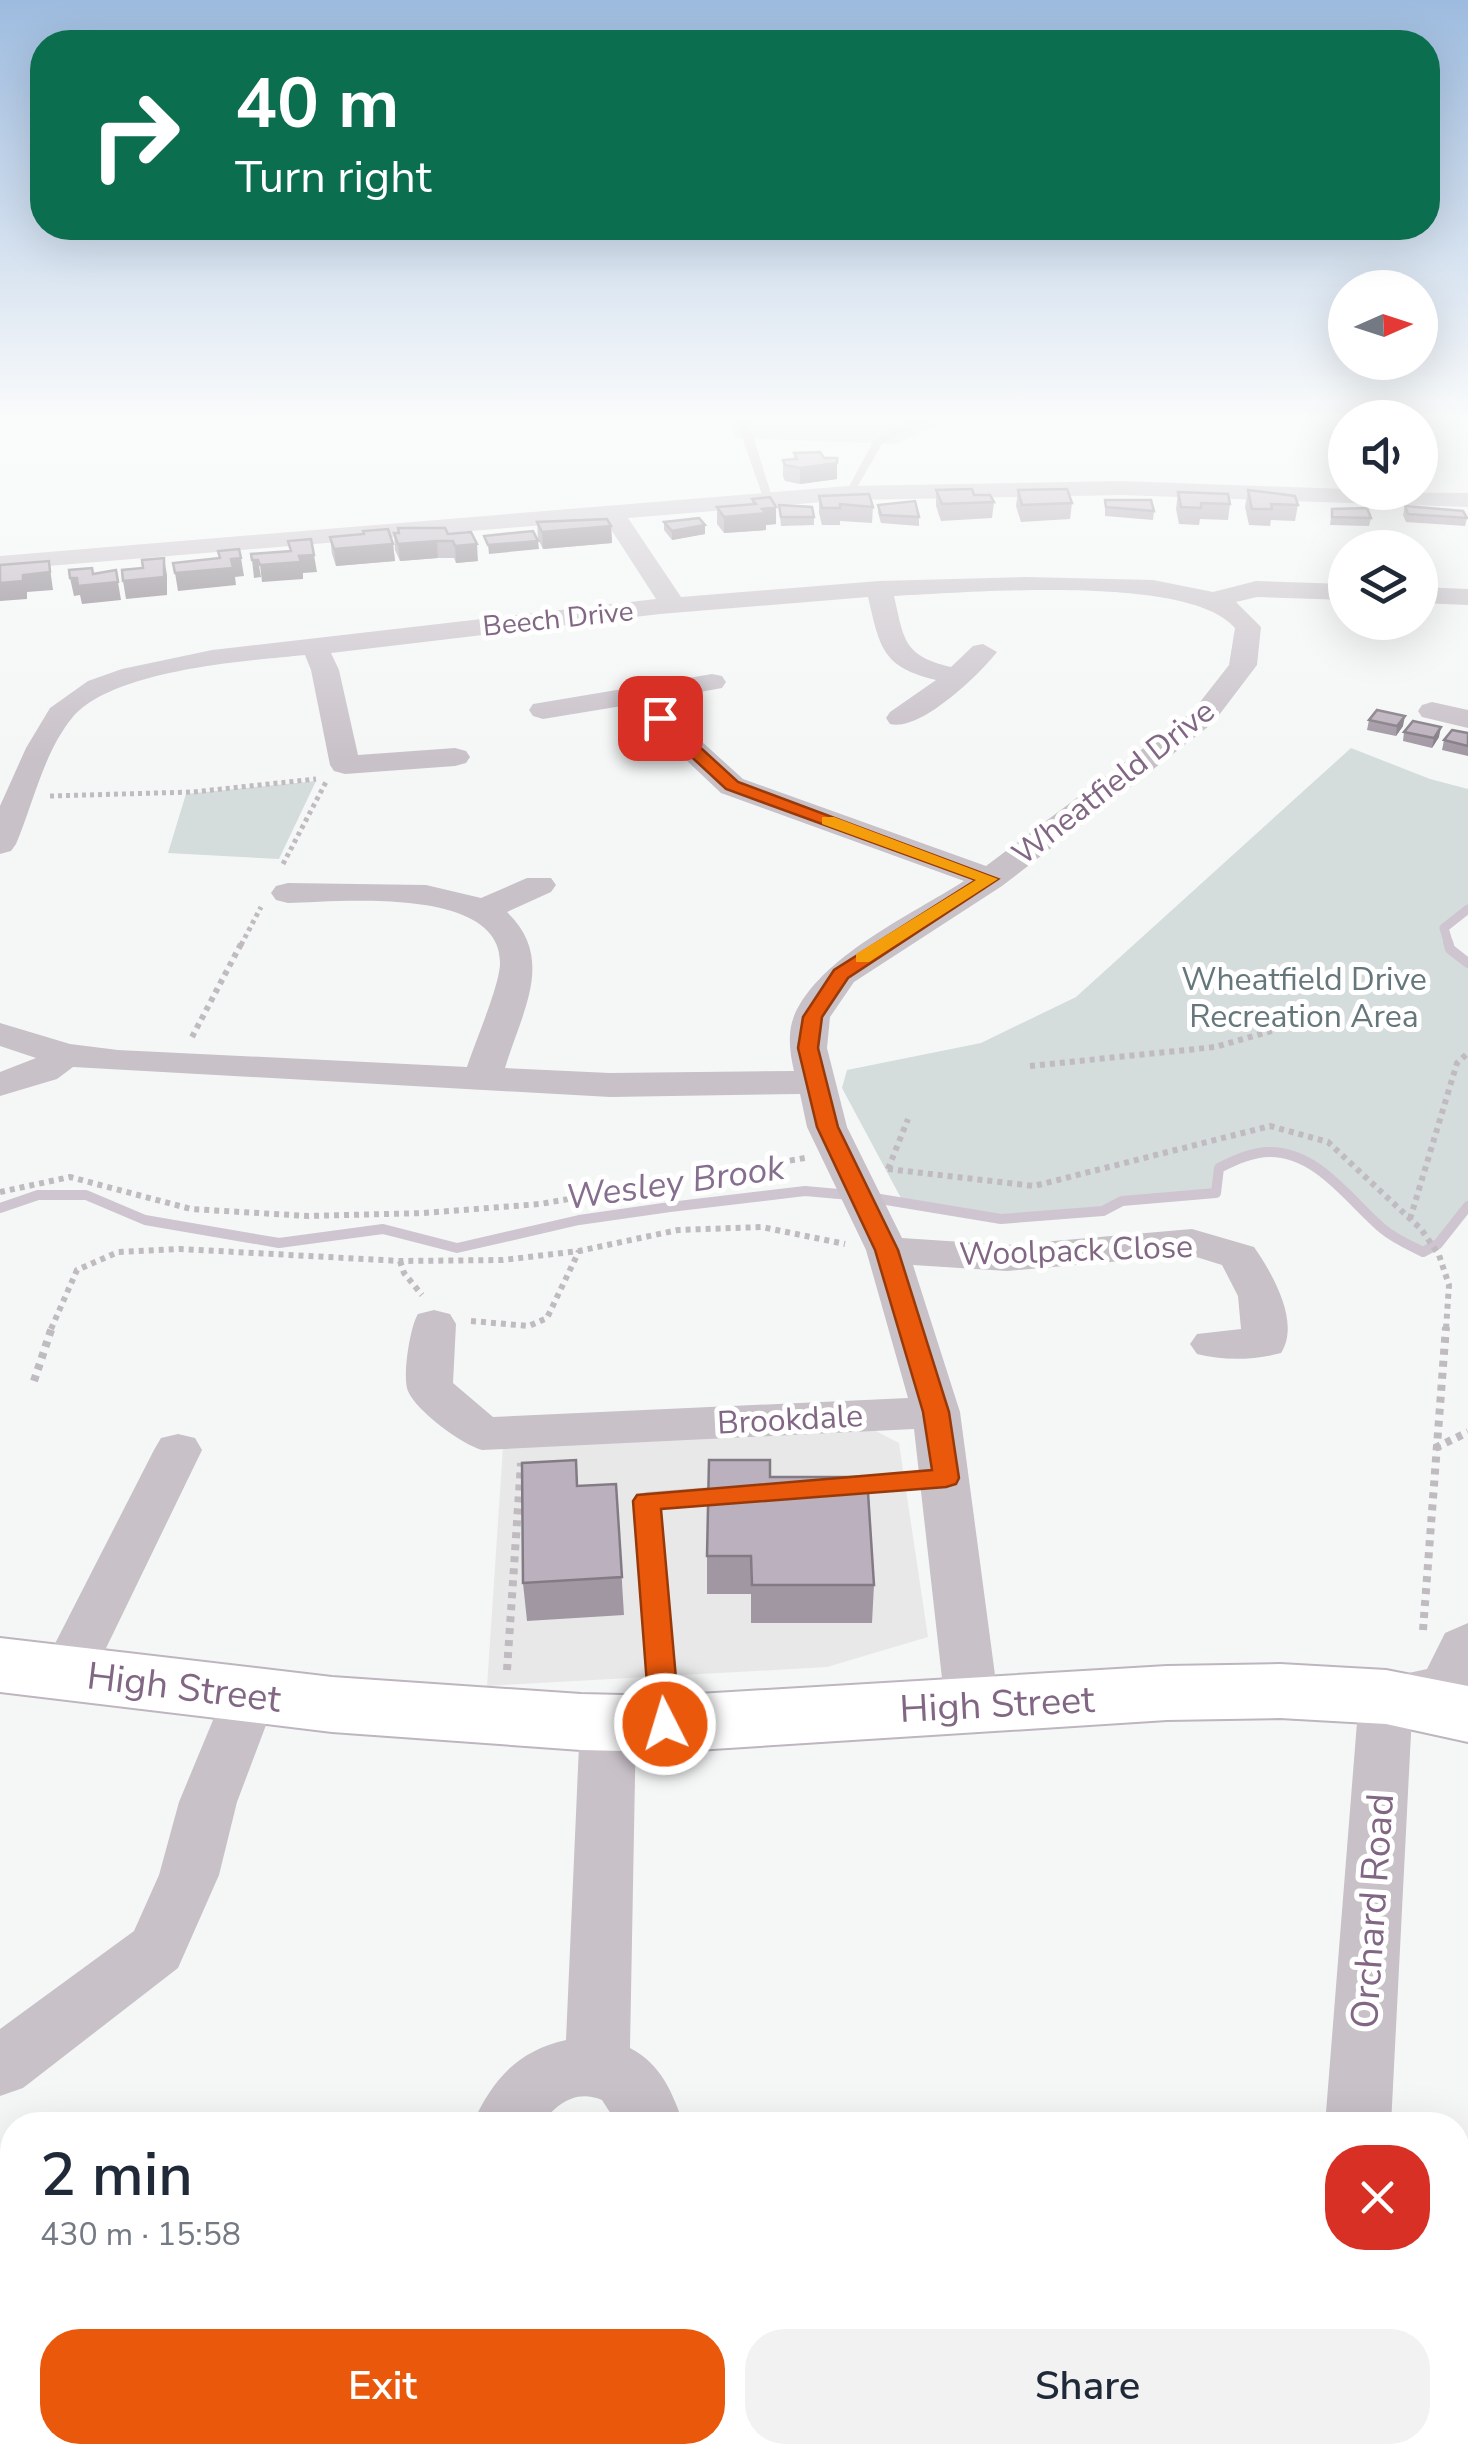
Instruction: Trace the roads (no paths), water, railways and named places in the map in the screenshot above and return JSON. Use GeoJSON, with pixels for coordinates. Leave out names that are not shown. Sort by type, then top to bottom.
{"type":"FeatureCollection","features":[{"type":"Feature","properties":{"kind":"main road","name":"High Street"},"geometry":{"type":"LineString","coordinates":[[34,1669],[250,1696],[504,1720],[636,1723],[1261,1691],[1386,1697],[1463,1677]]}},
{"type":"Feature","properties":{"kind":"street"},"geometry":{"type":"LineString","coordinates":[[0,563],[400,529]]}},
{"type":"Feature","properties":{"kind":"street"},"geometry":{"type":"LineString","coordinates":[[623,529],[674,606]]}},
{"type":"Feature","properties":{"kind":"street","name":"Beech Drive"},"geometry":{"type":"LineString","coordinates":[[1,838],[54,721],[70,704],[90,692],[147,672],[674,606],[879,589],[1126,586],[1163,589],[1211,601]]}},
{"type":"Feature","properties":{"kind":"street"},"geometry":{"type":"LineString","coordinates":[[1211,601],[1256,588],[1328,591]]}},
{"type":"Feature","properties":{"kind":"street"},"geometry":{"type":"LineString","coordinates":[[879,589],[889,640],[896,653],[921,669],[958,677]]}},
{"type":"Feature","properties":{"kind":"street"},"geometry":{"type":"LineString","coordinates":[[1438,596],[1468,597]]}},
{"type":"Feature","properties":{"kind":"street","name":"Wheatfield Drive"},"geometry":{"type":"LineString","coordinates":[[936,1412],[859,1164],[814,1082],[808,1048],[812,1017],[841,974],[990,879],[1167,747],[1225,692],[1240,671],[1251,640],[1241,616],[1211,601]]}},
{"type":"Feature","properties":{"kind":"street"},"geometry":{"type":"LineString","coordinates":[[315,648],[325,670],[344,772],[455,756]]}},
{"type":"Feature","properties":{"kind":"street"},"geometry":{"type":"LineString","coordinates":[[900,718],[958,677],[984,652]]}},
{"type":"Feature","properties":{"kind":"street"},"geometry":{"type":"LineString","coordinates":[[543,710],[712,682]]}},
{"type":"Feature","properties":{"kind":"street"},"geometry":{"type":"LineString","coordinates":[[635,696],[732,786],[990,879]]}},
{"type":"Feature","properties":{"kind":"street"},"geometry":{"type":"LineString","coordinates":[[1432,711],[1468,718]]}},
{"type":"Feature","properties":{"kind":"street"},"geometry":{"type":"LineString","coordinates":[[279,885],[412,894],[486,908],[539,885]]}},
{"type":"Feature","properties":{"kind":"street"},"geometry":{"type":"LineString","coordinates":[[484,1078],[518,963],[514,937],[486,908]]}},
{"type":"Feature","properties":{"kind":"street"},"geometry":{"type":"LineString","coordinates":[[0,1034],[65,1055],[177,1064],[610,1085],[814,1082]]}},
{"type":"Feature","properties":{"kind":"street"},"geometry":{"type":"LineString","coordinates":[[0,1084],[43,1071],[65,1055]]}},
{"type":"Feature","properties":{"kind":"street","name":"Woolpack Close"},"geometry":{"type":"LineString","coordinates":[[879,1233],[1007,1258],[1192,1242],[1239,1256],[1260,1296],[1265,1343],[1213,1344]]}},
{"type":"Feature","properties":{"kind":"street","name":"Brookdale"},"geometry":{"type":"LineString","coordinates":[[434,1324],[429,1388],[482,1434],[936,1412]]}},
{"type":"Feature","properties":{"kind":"street"},"geometry":{"type":"LineString","coordinates":[[936,1412],[972,1705]]}},
{"type":"Feature","properties":{"kind":"street"},"geometry":{"type":"LineString","coordinates":[[34,1669],[178,1450]]}},
{"type":"Feature","properties":{"kind":"street"},"geometry":{"type":"LineString","coordinates":[[0,2067],[156,1949],[189,1874],[208,1802],[250,1696]]}},
{"type":"Feature","properties":{"kind":"street","name":"Orchard Road"},"geometry":{"type":"LineString","coordinates":[[1359,2112],[1386,1697]]}},
{"type":"Feature","properties":{"kind":"street"},"geometry":{"type":"LineString","coordinates":[[597,2067],[636,1723]]}},
{"type":"Feature","properties":{"kind":"street"},"geometry":{"type":"LineString","coordinates":[[511,2112],[530,2085],[550,2072],[573,2066],[597,2067],[619,2075],[636,2088],[649,2112]]}},
{"type":"Feature","properties":{"kind":"lane"},"geometry":{"type":"LineString","coordinates":[[815,1488],[946,1478]]}},
{"type":"Feature","properties":{"kind":"lane"},"geometry":{"type":"LineString","coordinates":[[636,1723],[647,1501],[759,1492]]}},
{"type":"Feature","properties":{"kind":"waterway","name":"Wesley Brook"},"geometry":{"type":"LineString","coordinates":[[1449,945],[1444,928],[1468,909]]}},
{"type":"Feature","properties":{"kind":"waterway","name":"Wesley Brook"},"geometry":{"type":"LineString","coordinates":[[1448,942],[1450,949],[1468,963]]}},
{"type":"Feature","properties":{"kind":"waterway","name":"Wesley Brook"},"geometry":{"type":"LineString","coordinates":[[868,1197],[1001,1219],[1103,1211],[1122,1201],[1216,1193],[1219,1168],[1237,1159],[1270,1152],[1287,1154],[1318,1169],[1383,1229],[1423,1252],[1438,1244],[1468,1206]]}},
{"type":"Feature","properties":{"kind":"waterway","name":"Wesley Brook"},"geometry":{"type":"LineString","coordinates":[[0,1208],[38,1195],[86,1195],[145,1220],[279,1243],[383,1229],[457,1248],[579,1220],[670,1207],[805,1191],[850,1195]]}},
{"type":"Feature","properties":{"kind":"park label","name":"Wheatfield Drive Recreation Area"},"geometry":{"type":"Point","coordinates":[1304,998]}}]}
